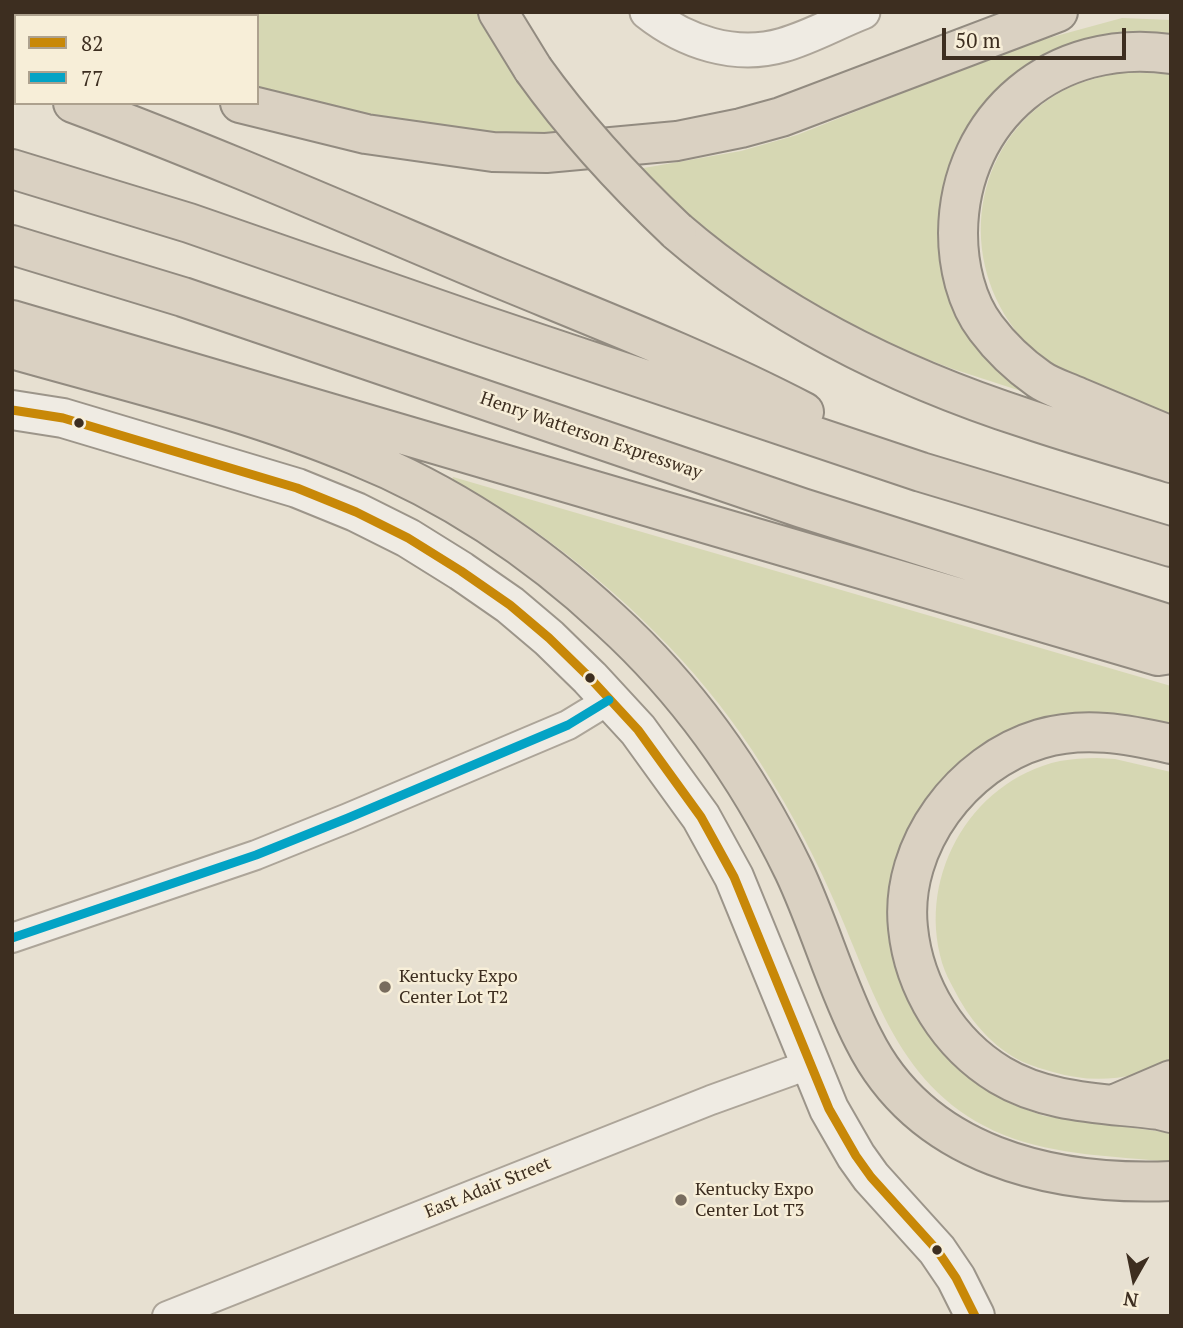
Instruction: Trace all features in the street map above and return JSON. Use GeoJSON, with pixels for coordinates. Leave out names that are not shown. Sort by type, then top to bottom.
{"type":"FeatureCollection","features":[{"type":"Feature","properties":{"kind":"highway"},"geometry":{"type":"LineString","coordinates":[[498,12],[533,69],[566,115],[603,158],[677,231],[720,266],[766,298],[826,334],[881,361],[1026,419],[1171,463]]}},
{"type":"Feature","properties":{"kind":"highway"},"geometry":{"type":"LineString","coordinates":[[248,105],[366,134],[493,152],[546,153],[677,141],[781,117],[1064,13]]}},
{"type":"Feature","properties":{"kind":"highway"},"geometry":{"type":"LineString","coordinates":[[1171,54],[1132,51],[1089,57],[1040,79],[1021,93],[994,121],[977,148],[962,189],[958,213],[958,253],[961,271],[975,308],[985,326],[1012,358],[1041,381],[1171,436]]}},
{"type":"Feature","properties":{"kind":"highway"},"geometry":{"type":"LineString","coordinates":[[78,105],[323,203],[753,385],[921,472]]}},
{"type":"Feature","properties":{"kind":"highway"},"geometry":{"type":"LineString","coordinates":[[12,169],[189,223],[921,472],[1171,547]]}},
{"type":"Feature","properties":{"kind":"highway","name":"Henry Watterson Expressway"},"geometry":{"type":"LineString","coordinates":[[12,245],[194,301],[802,508],[1171,625]]}},
{"type":"Feature","properties":{"kind":"highway"},"geometry":{"type":"LineString","coordinates":[[12,320],[1158,656],[1171,654]]}},
{"type":"Feature","properties":{"kind":"highway"},"geometry":{"type":"LineString","coordinates":[[12,349],[223,409],[354,454],[403,476],[504,536],[609,618],[687,699],[762,810],[794,872],[863,1039],[879,1066],[931,1123],[968,1144],[1014,1164],[1050,1174],[1160,1188]]}},
{"type":"Feature","properties":{"kind":"highway"},"geometry":{"type":"LineString","coordinates":[[1171,744],[1098,731],[1082,732],[1043,738],[1000,756],[967,781],[925,838],[911,880],[908,928],[920,980],[942,1021],[979,1060],[1001,1076],[1027,1088],[1069,1100],[1171,1113]]}},
{"type":"Feature","properties":{"kind":"highway"},"geometry":{"type":"LineString","coordinates":[[1114,1105],[1171,1080]]}},
{"type":"Feature","properties":{"kind":"main road"},"geometry":{"type":"LineString","coordinates":[[12,410],[63,418],[297,488],[356,512],[408,538],[461,570],[510,605],[549,638],[638,730],[701,817],[734,877],[829,1109],[856,1156],[886,1195],[937,1250],[956,1278],[975,1316]]}},
{"type":"Feature","properties":{"kind":"street"},"geometry":{"type":"LineString","coordinates":[[647,12],[667,28],[694,40],[721,47],[752,50],[783,45],[860,13]]}},
{"type":"Feature","properties":{"kind":"street"},"geometry":{"type":"LineString","coordinates":[[12,938],[256,855],[325,828],[568,725],[609,699]]}},
{"type":"Feature","properties":{"kind":"street","name":"East Adair Street"},"geometry":{"type":"LineString","coordinates":[[167,1316],[711,1100],[811,1064]]}},
{"type":"Feature","properties":{"kind":"green space"},"geometry":{"type":"Polygon","coordinates":[[[482,12],[560,135],[526,136],[419,127],[259,90],[259,14],[199,14],[482,12]]]}},
{"type":"Feature","properties":{"kind":"green space"},"geometry":{"type":"Polygon","coordinates":[[[1122,18],[1171,20],[1171,40],[1032,67],[948,189],[1024,392],[885,343],[778,287],[700,226],[638,169],[741,151],[797,135],[1023,45],[1122,18]]]}},
{"type":"Feature","properties":{"kind":"green space"},"geometry":{"type":"Polygon","coordinates":[[[1119,72],[1171,74],[1171,415],[1071,376],[1036,352],[1021,337],[1000,307],[987,274],[981,240],[983,206],[991,173],[1007,142],[1029,115],[1066,89],[1119,72]]]}},
{"type":"Feature","properties":{"kind":"green space"},"geometry":{"type":"Polygon","coordinates":[[[453,477],[1171,686],[1171,726],[1149,721],[945,785],[904,982],[947,1056],[987,1091],[1044,1116],[1171,1133],[1171,1162],[1086,1154],[1024,1142],[967,1116],[938,1092],[913,1065],[894,1034],[823,875],[784,803],[752,750],[707,689],[655,632],[599,580],[528,526],[452,481],[453,477]]]}},
{"type":"Feature","properties":{"kind":"green space"},"geometry":{"type":"Polygon","coordinates":[[[1115,759],[1171,772],[1171,1061],[1128,1076],[1098,1079],[1053,1072],[1026,1063],[1003,1050],[977,1025],[963,1005],[945,971],[937,938],[937,904],[943,871],[956,840],[975,813],[999,790],[1027,772],[1060,761],[1115,759]]]}},
{"type":"Feature","properties":{"kind":"transit line","name":"82"},"geometry":{"type":"LineString","coordinates":[[12,410],[63,418],[297,488],[356,512],[408,538],[461,571],[510,605],[549,638],[638,730],[701,817],[734,877],[829,1109],[871,1177],[937,1250],[956,1278],[975,1316]]}},
{"type":"Feature","properties":{"kind":"transit line","name":"77"},"geometry":{"type":"LineString","coordinates":[[12,938],[256,855],[568,725],[609,700]]}},
{"type":"Feature","properties":{"kind":"place","name":"Kentucky Expo Center Lot T2"},"geometry":{"type":"Point","coordinates":[385,987]}},
{"type":"Feature","properties":{"kind":"place","name":"Kentucky Expo Center Lot T3"},"geometry":{"type":"Point","coordinates":[681,1200]}}]}
